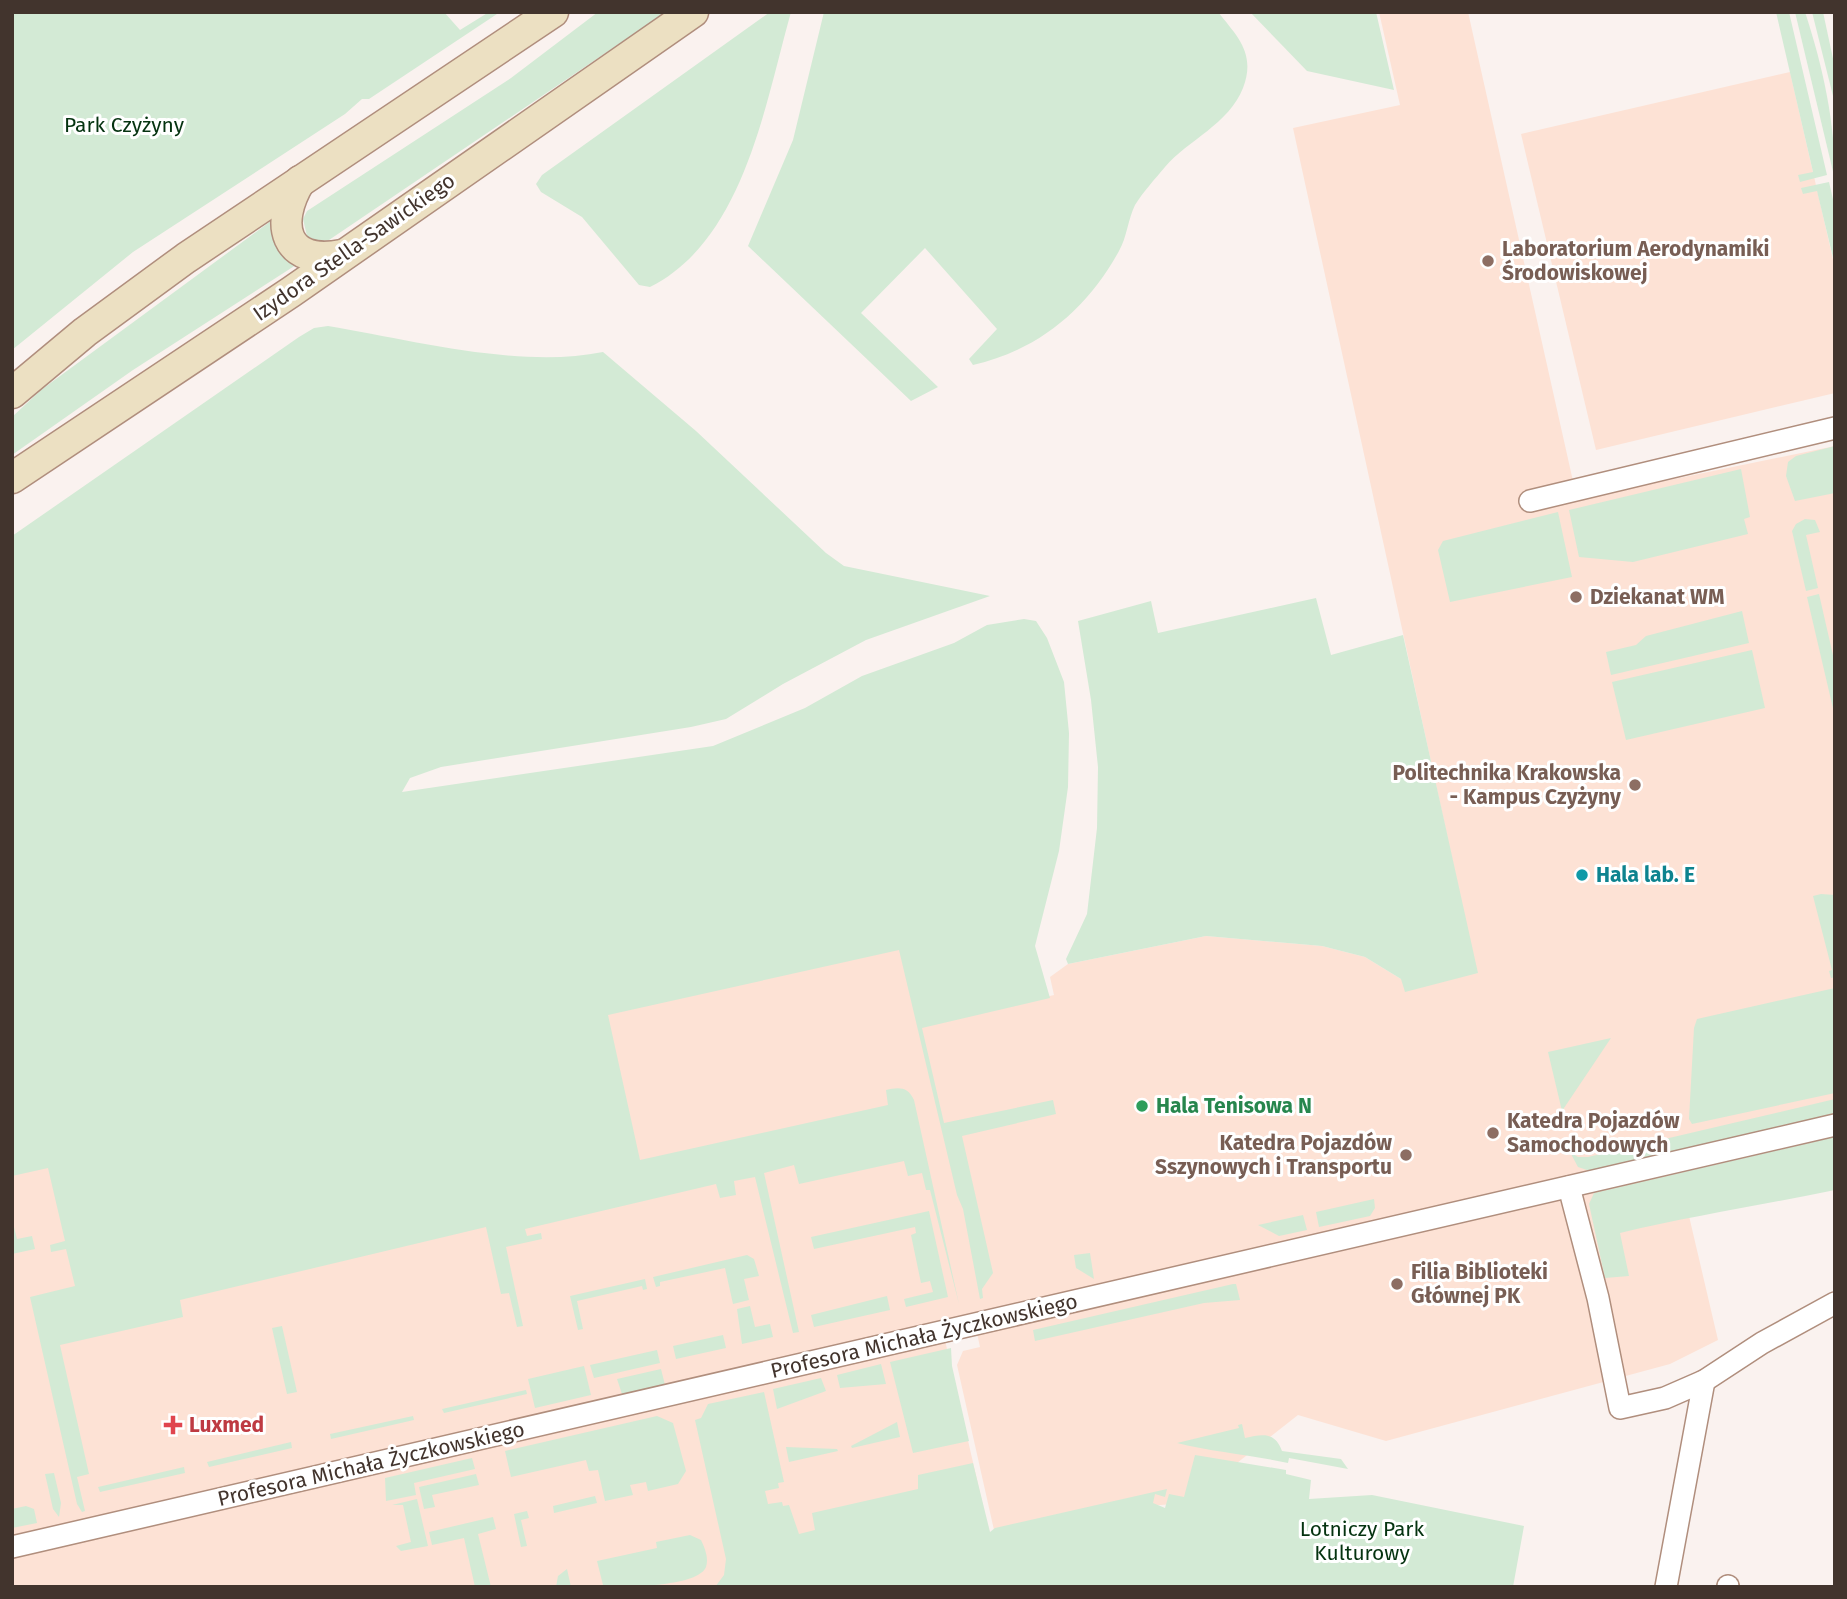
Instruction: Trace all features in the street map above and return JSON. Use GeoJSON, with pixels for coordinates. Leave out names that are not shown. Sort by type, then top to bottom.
{"type":"FeatureCollection","features":[{"type":"Feature","properties":{"kind":"main road"},"geometry":{"type":"LineString","coordinates":[[12,393],[85,332],[300,181],[554,12]]}},
{"type":"Feature","properties":{"kind":"main road","name":"Izydora Stella-Sawickiego"},"geometry":{"type":"LineString","coordinates":[[12,478],[342,256],[693,12]]}},
{"type":"Feature","properties":{"kind":"main road"},"geometry":{"type":"LineString","coordinates":[[300,181],[286,211],[285,229],[289,240],[308,255],[342,256]]}},
{"type":"Feature","properties":{"kind":"street"},"geometry":{"type":"LineString","coordinates":[[1530,500],[1835,428]]}},
{"type":"Feature","properties":{"kind":"street","name":"Profesora Michała Życzkowskiego"},"geometry":{"type":"LineString","coordinates":[[12,1547],[1835,1125]]}},
{"type":"Feature","properties":{"kind":"street"},"geometry":{"type":"LineString","coordinates":[[1569,1187],[1598,1298],[1620,1408],[1665,1398],[1704,1381],[1762,1343],[1835,1303]]}},
{"type":"Feature","properties":{"kind":"street"},"geometry":{"type":"LineString","coordinates":[[1666,1587],[1704,1381]]}},
{"type":"Feature","properties":{"kind":"shaded area"},"geometry":{"type":"Polygon","coordinates":[[[1379,12],[1468,12],[1577,499],[1835,446],[1835,1113],[1658,1156],[1689,1216],[1718,1340],[1670,1364],[1386,1441],[1298,1415],[1186,1503],[1072,1512],[994,1530],[957,1365],[963,1351],[980,1347],[975,1324],[941,1323],[989,1532],[754,1587],[12,1587],[12,1173],[605,1013],[901,948],[925,1025],[1054,995],[1050,977],[1068,964],[1206,936],[1322,946],[1365,957],[1401,979],[1477,973],[1293,128],[1400,105],[1379,12]]]}},
{"type":"Feature","properties":{"kind":"shaded area"},"geometry":{"type":"Polygon","coordinates":[[[1790,72],[1835,268],[1835,393],[1596,450],[1521,134],[1790,72]]]}},
{"type":"Feature","properties":{"kind":"green space","name":"Park Czyżyny"},"geometry":{"type":"Polygon","coordinates":[[[12,12],[444,12],[460,30],[489,12],[500,12],[369,99],[362,99],[345,114],[133,252],[12,350],[12,12]]]}},
{"type":"Feature","properties":{"kind":"green space"},"geometry":{"type":"Polygon","coordinates":[[[598,12],[666,12],[329,240],[317,241],[307,236],[303,219],[307,211],[511,78],[598,12]]]}},
{"type":"Feature","properties":{"kind":"green space"},"geometry":{"type":"Polygon","coordinates":[[[770,12],[791,12],[760,127],[729,204],[708,237],[682,265],[650,287],[639,285],[582,217],[541,192],[536,184],[542,175],[770,12]]]}},
{"type":"Feature","properties":{"kind":"green space"},"geometry":{"type":"Polygon","coordinates":[[[824,12],[1218,12],[1243,47],[1247,65],[1246,76],[1237,101],[1228,112],[1174,157],[1142,195],[1135,205],[1119,251],[1092,291],[1076,309],[1040,338],[997,358],[973,365],[969,359],[997,329],[925,248],[861,313],[938,387],[911,401],[748,246],[793,140],[824,12]]]}},
{"type":"Feature","properties":{"kind":"green space"},"geometry":{"type":"Polygon","coordinates":[[[1250,12],[1376,12],[1394,90],[1307,71],[1250,12]]]}},
{"type":"Feature","properties":{"kind":"green space"},"geometry":{"type":"Polygon","coordinates":[[[1776,12],[1789,12],[1827,175],[1800,182],[1798,175],[1813,172],[1776,12]]]}},
{"type":"Feature","properties":{"kind":"green space"},"geometry":{"type":"Polygon","coordinates":[[[1795,12],[1805,12],[1822,74],[1833,137],[1835,180],[1795,12]]]}},
{"type":"Feature","properties":{"kind":"green space"},"geometry":{"type":"Polygon","coordinates":[[[1812,12],[1823,12],[1835,68],[1835,104],[1812,12]]]}},
{"type":"Feature","properties":{"kind":"green space"},"geometry":{"type":"Polygon","coordinates":[[[1829,182],[1835,208],[1835,266],[1817,191],[1803,194],[1801,188],[1829,182]]]}},
{"type":"Feature","properties":{"kind":"green space"},"geometry":{"type":"Polygon","coordinates":[[[275,218],[299,263],[133,370],[12,455],[12,417],[41,390],[275,218]]]}},
{"type":"Feature","properties":{"kind":"green space"},"geometry":{"type":"Polygon","coordinates":[[[328,326],[502,355],[571,356],[603,352],[696,431],[826,553],[844,566],[990,596],[866,640],[783,684],[726,719],[441,767],[410,778],[402,792],[713,746],[805,708],[862,676],[954,643],[987,625],[1024,619],[1036,621],[1047,638],[1064,682],[1069,733],[1068,787],[1059,851],[1035,946],[1050,998],[922,1028],[944,1123],[1053,1100],[1056,1114],[962,1136],[993,1273],[982,1289],[983,1298],[980,1299],[963,1209],[957,1195],[899,950],[608,1015],[640,1160],[888,1105],[886,1090],[899,1088],[909,1092],[914,1100],[959,1304],[930,1190],[926,1190],[922,1173],[908,1176],[904,1161],[799,1184],[794,1165],[764,1173],[799,1332],[793,1333],[755,1177],[734,1181],[736,1195],[720,1198],[716,1184],[525,1229],[527,1236],[541,1233],[542,1239],[506,1247],[523,1326],[517,1327],[509,1293],[501,1294],[486,1227],[180,1300],[183,1317],[60,1345],[89,1474],[77,1477],[85,1511],[82,1512],[77,1504],[30,1297],[75,1286],[66,1249],[51,1252],[50,1245],[65,1241],[48,1168],[12,1176],[12,536],[299,337],[314,328],[328,326]]]}},
{"type":"Feature","properties":{"kind":"green space"},"geometry":{"type":"Polygon","coordinates":[[[1835,446],[1835,493],[1795,501],[1786,476],[1788,462],[1796,456],[1835,446]]]}},
{"type":"Feature","properties":{"kind":"green space"},"geometry":{"type":"Polygon","coordinates":[[[1741,469],[1750,517],[1744,519],[1748,534],[1633,562],[1579,557],[1569,510],[1741,469]]]}},
{"type":"Feature","properties":{"kind":"green space"},"geometry":{"type":"Polygon","coordinates":[[[1558,512],[1572,577],[1450,602],[1438,550],[1443,541],[1558,512]]]}},
{"type":"Feature","properties":{"kind":"green space"},"geometry":{"type":"Polygon","coordinates":[[[1805,519],[1815,520],[1820,532],[1806,535],[1818,588],[1806,591],[1792,531],[1796,524],[1805,519]]]}},
{"type":"Feature","properties":{"kind":"green space"},"geometry":{"type":"Polygon","coordinates":[[[1819,594],[1835,664],[1835,717],[1807,597],[1819,594]]]}},
{"type":"Feature","properties":{"kind":"green space"},"geometry":{"type":"Polygon","coordinates":[[[1316,598],[1331,655],[1403,635],[1478,973],[1405,992],[1401,979],[1365,957],[1322,946],[1206,936],[1068,964],[1066,959],[1087,914],[1097,828],[1098,767],[1091,700],[1078,621],[1151,601],[1158,633],[1316,598]]]}},
{"type":"Feature","properties":{"kind":"green space"},"geometry":{"type":"Polygon","coordinates":[[[1742,611],[1749,643],[1611,675],[1606,652],[1636,645],[1646,636],[1742,611]]]}},
{"type":"Feature","properties":{"kind":"green space"},"geometry":{"type":"Polygon","coordinates":[[[1752,650],[1765,708],[1626,740],[1612,682],[1752,650]]]}},
{"type":"Feature","properties":{"kind":"green space"},"geometry":{"type":"Polygon","coordinates":[[[1835,895],[1835,977],[1831,978],[1829,971],[1832,970],[1813,896],[1835,895]]]}},
{"type":"Feature","properties":{"kind":"green space"},"geometry":{"type":"Polygon","coordinates":[[[1835,988],[1835,1093],[1692,1124],[1689,1119],[1694,1028],[1697,1019],[1835,988]]]}},
{"type":"Feature","properties":{"kind":"green space"},"geometry":{"type":"Polygon","coordinates":[[[1611,1038],[1562,1111],[1548,1052],[1611,1038]]]}},
{"type":"Feature","properties":{"kind":"green space"},"geometry":{"type":"Polygon","coordinates":[[[1835,1099],[1835,1113],[1590,1171],[1578,1167],[1570,1152],[1578,1157],[1588,1157],[1835,1099]]]}},
{"type":"Feature","properties":{"kind":"green space"},"geometry":{"type":"Polygon","coordinates":[[[1835,1137],[1835,1190],[1620,1233],[1629,1276],[1605,1278],[1589,1204],[1594,1193],[1835,1137]]]}},
{"type":"Feature","properties":{"kind":"green space"},"geometry":{"type":"Polygon","coordinates":[[[1374,1199],[1375,1208],[1370,1216],[1319,1227],[1316,1212],[1374,1199]]]}},
{"type":"Feature","properties":{"kind":"green space"},"geometry":{"type":"Polygon","coordinates":[[[929,1211],[948,1297],[906,1307],[904,1299],[933,1292],[930,1281],[921,1283],[911,1235],[916,1233],[915,1227],[814,1249],[811,1237],[929,1211]]]}},
{"type":"Feature","properties":{"kind":"green space"},"geometry":{"type":"Polygon","coordinates":[[[1303,1215],[1307,1230],[1279,1236],[1258,1225],[1303,1215]]]}},
{"type":"Feature","properties":{"kind":"green space"},"geometry":{"type":"Polygon","coordinates":[[[12,1219],[17,1239],[32,1236],[35,1249],[12,1254],[12,1219]]]}},
{"type":"Feature","properties":{"kind":"green space"},"geometry":{"type":"Polygon","coordinates":[[[1090,1253],[1094,1279],[1076,1268],[1074,1255],[1090,1253]]]}},
{"type":"Feature","properties":{"kind":"green space"},"geometry":{"type":"Polygon","coordinates":[[[747,1255],[754,1259],[759,1276],[744,1279],[749,1300],[733,1304],[725,1268],[660,1282],[660,1286],[656,1287],[653,1277],[747,1255]]]}},
{"type":"Feature","properties":{"kind":"green space"},"geometry":{"type":"Polygon","coordinates":[[[645,1279],[647,1289],[643,1290],[642,1286],[577,1301],[583,1329],[578,1330],[570,1296],[645,1279]]]}},
{"type":"Feature","properties":{"kind":"green space"},"geometry":{"type":"Polygon","coordinates":[[[1236,1284],[1240,1300],[1204,1303],[1035,1341],[1033,1330],[1236,1284]]]}},
{"type":"Feature","properties":{"kind":"green space"},"geometry":{"type":"Polygon","coordinates":[[[887,1296],[890,1310],[814,1327],[811,1315],[887,1296]]]}},
{"type":"Feature","properties":{"kind":"green space"},"geometry":{"type":"Polygon","coordinates":[[[750,1306],[755,1327],[770,1324],[773,1337],[742,1344],[737,1309],[750,1306]]]}},
{"type":"Feature","properties":{"kind":"green space"},"geometry":{"type":"Polygon","coordinates":[[[282,1326],[297,1392],[287,1394],[272,1328],[282,1326]]]}},
{"type":"Feature","properties":{"kind":"green space"},"geometry":{"type":"Polygon","coordinates":[[[723,1335],[726,1348],[676,1359],[673,1346],[723,1335]]]}},
{"type":"Feature","properties":{"kind":"green space"},"geometry":{"type":"Polygon","coordinates":[[[951,1348],[952,1366],[969,1441],[913,1453],[890,1362],[951,1348]]]}},
{"type":"Feature","properties":{"kind":"green space"},"geometry":{"type":"Polygon","coordinates":[[[657,1350],[660,1363],[594,1378],[590,1365],[657,1350]]]}},
{"type":"Feature","properties":{"kind":"green space"},"geometry":{"type":"Polygon","coordinates":[[[881,1364],[886,1384],[840,1388],[837,1375],[881,1364]]]}},
{"type":"Feature","properties":{"kind":"green space"},"geometry":{"type":"Polygon","coordinates":[[[584,1366],[591,1395],[535,1408],[528,1379],[584,1366]]]}},
{"type":"Feature","properties":{"kind":"green space"},"geometry":{"type":"Polygon","coordinates":[[[661,1369],[665,1385],[622,1394],[617,1379],[661,1369]]]}},
{"type":"Feature","properties":{"kind":"green space"},"geometry":{"type":"Polygon","coordinates":[[[821,1378],[826,1391],[777,1409],[773,1389],[821,1378]]]}},
{"type":"Feature","properties":{"kind":"green space"},"geometry":{"type":"Polygon","coordinates":[[[526,1390],[527,1394],[444,1413],[442,1409],[526,1390]]]}},
{"type":"Feature","properties":{"kind":"green space","name":"Lotniczy Park Kulturowy"},"geometry":{"type":"Polygon","coordinates":[[[764,1392],[784,1482],[778,1483],[779,1488],[765,1491],[768,1504],[782,1502],[783,1506],[789,1505],[799,1534],[815,1530],[812,1513],[918,1489],[918,1475],[973,1463],[990,1532],[995,1528],[1167,1489],[1165,1497],[1155,1494],[1153,1503],[1165,1508],[1169,1494],[1184,1497],[1195,1455],[1286,1470],[1286,1474],[1311,1480],[1309,1499],[1372,1495],[1524,1526],[1513,1587],[715,1587],[724,1575],[726,1559],[695,1420],[701,1418],[708,1404],[764,1392]]]}},
{"type":"Feature","properties":{"kind":"green space"},"geometry":{"type":"Polygon","coordinates":[[[413,1416],[414,1420],[331,1439],[330,1434],[413,1416]]]}},
{"type":"Feature","properties":{"kind":"green space"},"geometry":{"type":"Polygon","coordinates":[[[657,1416],[673,1423],[686,1471],[678,1484],[648,1491],[646,1482],[630,1485],[633,1495],[605,1501],[598,1470],[589,1471],[586,1460],[511,1477],[505,1451],[657,1416]]]}},
{"type":"Feature","properties":{"kind":"green space"},"geometry":{"type":"Polygon","coordinates":[[[897,1422],[900,1437],[852,1448],[851,1446],[897,1422]]]}},
{"type":"Feature","properties":{"kind":"green space"},"geometry":{"type":"Polygon","coordinates":[[[1242,1424],[1245,1438],[1272,1437],[1282,1451],[1341,1459],[1348,1469],[1289,1458],[1288,1463],[1177,1443],[1239,1428],[1238,1425],[1242,1424]]]}},
{"type":"Feature","properties":{"kind":"green space"},"geometry":{"type":"Polygon","coordinates":[[[291,1442],[292,1448],[209,1467],[207,1462],[291,1442]]]}},
{"type":"Feature","properties":{"kind":"green space"},"geometry":{"type":"Polygon","coordinates":[[[786,1447],[837,1449],[838,1451],[789,1462],[786,1447]]]}},
{"type":"Feature","properties":{"kind":"green space"},"geometry":{"type":"Polygon","coordinates":[[[472,1458],[475,1469],[414,1483],[416,1495],[386,1501],[385,1478],[472,1458]]]}},
{"type":"Feature","properties":{"kind":"green space"},"geometry":{"type":"Polygon","coordinates":[[[184,1467],[185,1473],[100,1492],[98,1487],[184,1467]]]}},
{"type":"Feature","properties":{"kind":"green space"},"geometry":{"type":"Polygon","coordinates":[[[54,1473],[61,1503],[59,1517],[53,1509],[45,1474],[54,1473]]]}},
{"type":"Feature","properties":{"kind":"green space"},"geometry":{"type":"Polygon","coordinates":[[[476,1474],[479,1485],[432,1495],[435,1507],[424,1509],[419,1487],[476,1474]]]}},
{"type":"Feature","properties":{"kind":"green space"},"geometry":{"type":"Polygon","coordinates":[[[595,1496],[597,1503],[554,1513],[553,1506],[595,1496]]]}},
{"type":"Feature","properties":{"kind":"green space"},"geometry":{"type":"Polygon","coordinates":[[[417,1499],[428,1546],[401,1551],[396,1546],[411,1542],[403,1505],[392,1505],[417,1499]]]}},
{"type":"Feature","properties":{"kind":"green space"},"geometry":{"type":"Polygon","coordinates":[[[26,1506],[34,1509],[37,1523],[12,1528],[12,1509],[26,1506]]]}},
{"type":"Feature","properties":{"kind":"green space"},"geometry":{"type":"Polygon","coordinates":[[[527,1511],[529,1518],[521,1520],[527,1546],[521,1547],[514,1514],[527,1511]]]}},
{"type":"Feature","properties":{"kind":"green space"},"geometry":{"type":"Polygon","coordinates":[[[493,1517],[496,1529],[478,1534],[491,1587],[475,1587],[464,1538],[432,1545],[429,1532],[493,1517]]]}},
{"type":"Feature","properties":{"kind":"green space"},"geometry":{"type":"Polygon","coordinates":[[[690,1535],[701,1540],[706,1554],[706,1567],[700,1574],[673,1583],[598,1587],[603,1585],[597,1561],[657,1548],[656,1542],[690,1535]]]}},
{"type":"Feature","properties":{"kind":"green space"},"geometry":{"type":"Polygon","coordinates":[[[567,1569],[571,1587],[556,1587],[558,1576],[567,1569]]]}},
{"type":"Feature","properties":{"kind":"place","name":"Laboratorium Aerodynamiki Środowiskowej"},"geometry":{"type":"Point","coordinates":[1488,261]}},
{"type":"Feature","properties":{"kind":"place","name":"Dziekanat WM"},"geometry":{"type":"Point","coordinates":[1576,597]}},
{"type":"Feature","properties":{"kind":"place","name":"Politechnika Krakowska - Kampus Czyżyny"},"geometry":{"type":"Point","coordinates":[1635,785]}},
{"type":"Feature","properties":{"kind":"place","name":"Hala lab. E"},"geometry":{"type":"Point","coordinates":[1582,875]}},
{"type":"Feature","properties":{"kind":"place","name":"Hala Tenisowa N"},"geometry":{"type":"Point","coordinates":[1142,1106]}},
{"type":"Feature","properties":{"kind":"place","name":"Katedra Pojazdów Samochodowych"},"geometry":{"type":"Point","coordinates":[1493,1133]}},
{"type":"Feature","properties":{"kind":"place","name":"Katedra Pojazdów Sszynowych i Transportu"},"geometry":{"type":"Point","coordinates":[1406,1155]}},
{"type":"Feature","properties":{"kind":"place","name":"Filia Biblioteki Głównej PK"},"geometry":{"type":"Point","coordinates":[1397,1284]}},
{"type":"Feature","properties":{"kind":"place","name":"Luxmed"},"geometry":{"type":"Point","coordinates":[173,1425]}}]}
